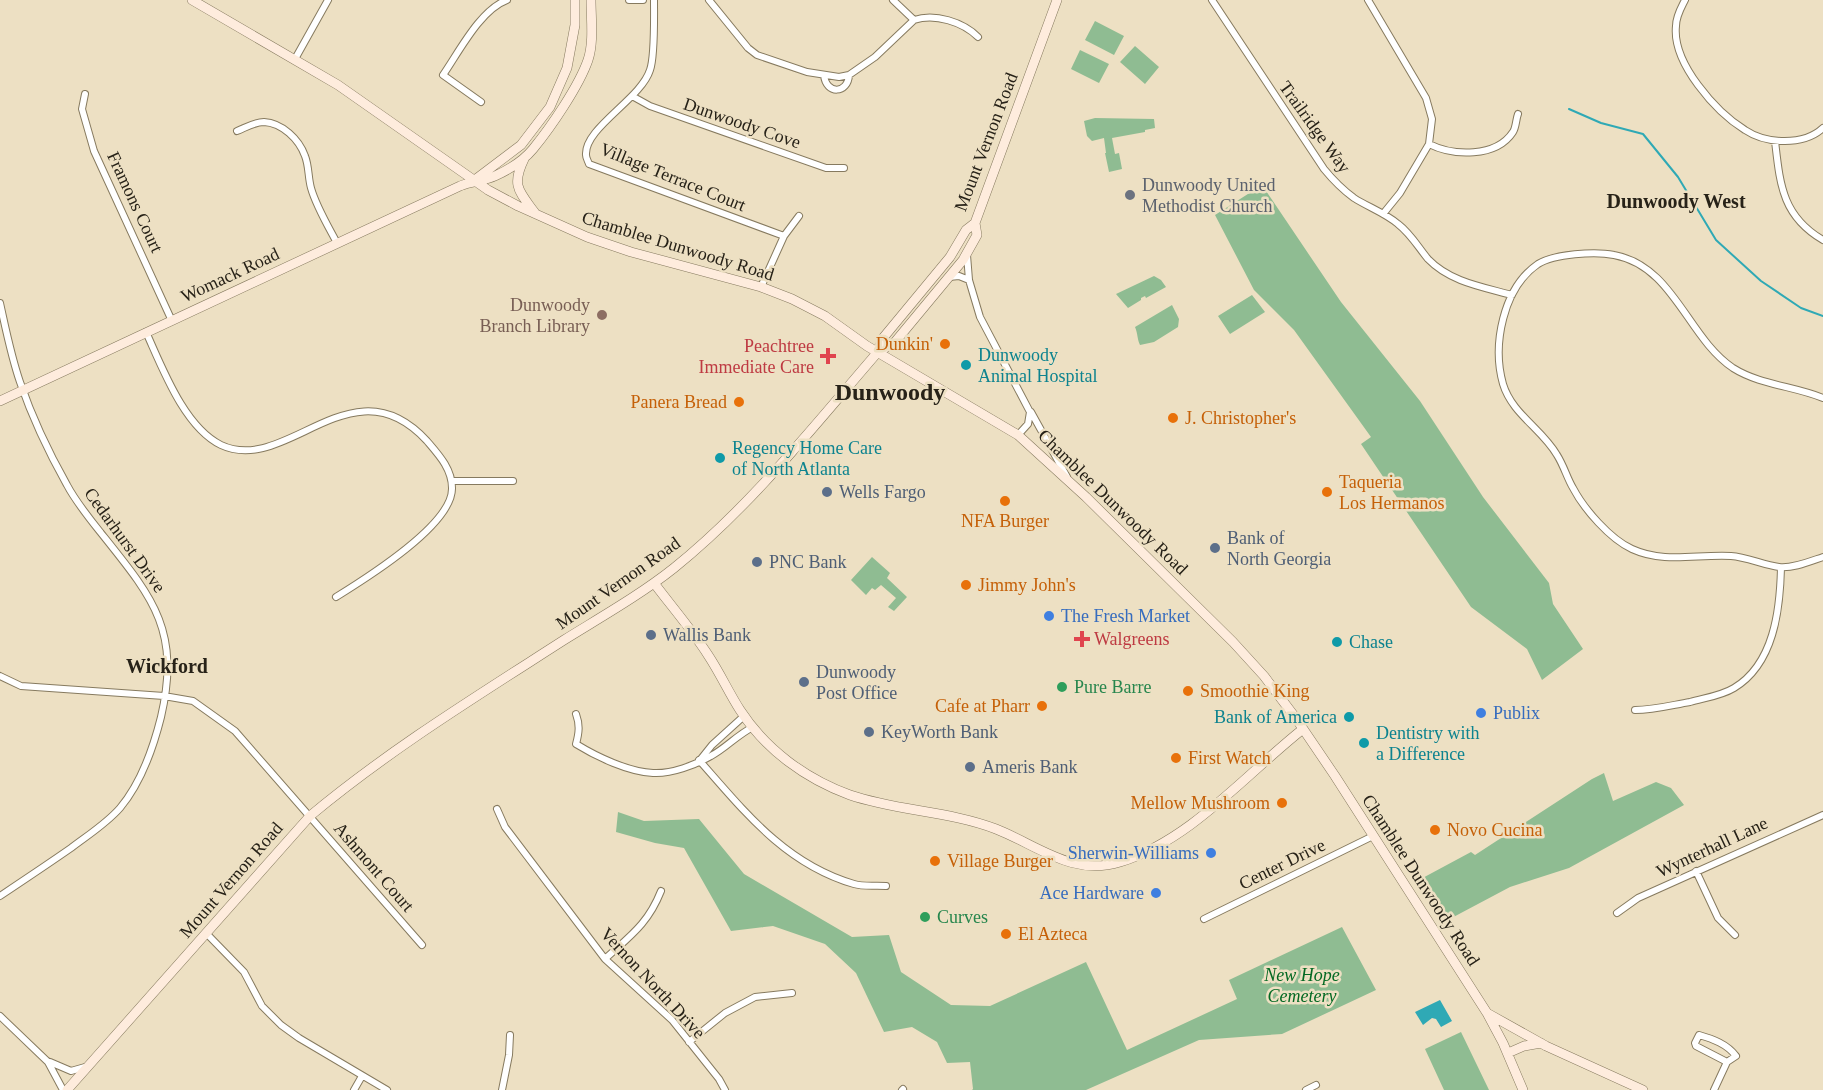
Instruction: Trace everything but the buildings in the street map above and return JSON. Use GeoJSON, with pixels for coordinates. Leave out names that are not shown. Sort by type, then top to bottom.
{"type":"FeatureCollection","features":[{"type":"Feature","properties":{"kind":"street","name":"Chamblee Dunwoody Road"},"geometry":{"type":"LineString","coordinates":[[192,0],[338,85],[474,180],[518,206],[560,227],[631,252],[761,287],[814,309],[877,353],[1018,435],[1068,480],[1233,642],[1264,676],[1303,729],[1487,1013],[1541,1043],[1644,1090]]}},
{"type":"Feature","properties":{"kind":"street"},"geometry":{"type":"LineString","coordinates":[[295,59],[328,0]]}},
{"type":"Feature","properties":{"kind":"street"},"geometry":{"type":"LineString","coordinates":[[481,102],[442,75],[486,15],[499,3],[507,0]]}},
{"type":"Feature","properties":{"kind":"street"},"geometry":{"type":"LineString","coordinates":[[474,180],[521,145],[549,107],[567,68],[575,25],[574,0]]}},
{"type":"Feature","properties":{"kind":"street"},"geometry":{"type":"LineString","coordinates":[[474,180],[494,177],[525,157],[560,110],[589,59],[591,0]]}},
{"type":"Feature","properties":{"kind":"street"},"geometry":{"type":"LineString","coordinates":[[629,0],[643,0]]}},
{"type":"Feature","properties":{"kind":"street","name":"Village Terrace Court"},"geometry":{"type":"LineString","coordinates":[[654,0],[650,70],[639,90],[601,126],[588,144],[586,155],[589,164],[784,236]]}},
{"type":"Feature","properties":{"kind":"street"},"geometry":{"type":"LineString","coordinates":[[709,0],[748,48],[757,55],[807,72],[824,75],[839,77],[849,75],[875,57],[914,20],[922,17],[957,22],[969,28],[978,37]]}},
{"type":"Feature","properties":{"kind":"street"},"geometry":{"type":"LineString","coordinates":[[892,0],[914,20]]}},
{"type":"Feature","properties":{"kind":"street","name":"Mount Vernon Road"},"geometry":{"type":"LineString","coordinates":[[65,1090],[206,933],[307,813],[414,736],[654,583],[738,510],[783,462],[877,353],[883,338],[950,257],[966,230],[975,223],[1052,12],[1054,0]]}},
{"type":"Feature","properties":{"kind":"street","name":"Trailridge Way"},"geometry":{"type":"LineString","coordinates":[[1212,0],[1324,169],[1353,197],[1383,214],[1406,231],[1437,267],[1457,279],[1512,295]]}},
{"type":"Feature","properties":{"kind":"street"},"geometry":{"type":"LineString","coordinates":[[1368,0],[1426,98],[1431,119],[1429,144],[1400,194],[1383,214]]}},
{"type":"Feature","properties":{"kind":"street"},"geometry":{"type":"LineString","coordinates":[[1685,0],[1679,10],[1676,26],[1680,55],[1692,75],[1722,112],[1747,132],[1775,141],[1786,142],[1802,139],[1817,134],[1823,128]]}},
{"type":"Feature","properties":{"kind":"street"},"geometry":{"type":"LineString","coordinates":[[824,75],[829,88],[838,90],[849,82],[849,75]]}},
{"type":"Feature","properties":{"kind":"street","name":"Framons Court"},"geometry":{"type":"LineString","coordinates":[[86,94],[82,109],[94,152],[172,321]]}},
{"type":"Feature","properties":{"kind":"street","name":"Dunwoody Cove"},"geometry":{"type":"LineString","coordinates":[[632,96],[650,106],[826,168],[844,168]]}},
{"type":"Feature","properties":{"kind":"street"},"geometry":{"type":"LineString","coordinates":[[1429,144],[1448,151],[1459,152],[1489,149],[1500,144],[1513,132],[1518,114]]}},
{"type":"Feature","properties":{"kind":"street"},"geometry":{"type":"LineString","coordinates":[[237,131],[264,122],[290,133],[305,155],[311,188],[337,243]]}},
{"type":"Feature","properties":{"kind":"street"},"geometry":{"type":"LineString","coordinates":[[1775,141],[1778,170],[1785,199],[1796,219],[1823,240]]}},
{"type":"Feature","properties":{"kind":"street"},"geometry":{"type":"LineString","coordinates":[[525,157],[517,173],[516,182],[520,192],[537,214]]}},
{"type":"Feature","properties":{"kind":"street","name":"Womack Road"},"geometry":{"type":"LineString","coordinates":[[0,401],[474,180]]}},
{"type":"Feature","properties":{"kind":"street"},"geometry":{"type":"LineString","coordinates":[[761,287],[784,236],[799,216]]}},
{"type":"Feature","properties":{"kind":"street"},"geometry":{"type":"LineString","coordinates":[[877,353],[895,342],[949,278],[967,254],[977,235],[975,223]]}},
{"type":"Feature","properties":{"kind":"street"},"geometry":{"type":"LineString","coordinates":[[967,254],[969,280],[980,317],[1068,480]]}},
{"type":"Feature","properties":{"kind":"street"},"geometry":{"type":"LineString","coordinates":[[1823,399],[1758,379],[1734,368],[1717,354],[1700,334],[1668,289],[1652,274],[1635,263],[1614,255],[1587,254],[1560,257],[1539,264],[1515,287],[1504,317],[1499,360],[1503,384],[1512,404],[1547,440],[1558,455],[1573,489],[1600,525],[1630,548],[1660,558],[1732,556],[1781,568],[1823,557]]}},
{"type":"Feature","properties":{"kind":"street"},"geometry":{"type":"LineString","coordinates":[[949,278],[959,276],[969,280]]}},
{"type":"Feature","properties":{"kind":"street","name":"Cedarhurst Drive"},"geometry":{"type":"LineString","coordinates":[[0,303],[6,335],[23,390],[68,487],[141,584],[154,606],[164,631],[166,647],[166,685],[157,734],[143,771],[121,806],[102,825],[0,896]]}},
{"type":"Feature","properties":{"kind":"street"},"geometry":{"type":"LineString","coordinates":[[146,332],[171,386],[188,415],[205,434],[219,444],[236,450],[252,450],[337,417],[359,411],[372,411],[389,415],[405,423],[424,438],[446,466],[452,481],[452,493],[446,509],[433,525],[401,553],[336,597]]}},
{"type":"Feature","properties":{"kind":"street"},"geometry":{"type":"LineString","coordinates":[[1018,435],[1028,424],[1030,412]]}},
{"type":"Feature","properties":{"kind":"street"},"geometry":{"type":"LineString","coordinates":[[452,481],[513,481]]}},
{"type":"Feature","properties":{"kind":"street"},"geometry":{"type":"LineString","coordinates":[[1635,710],[1649,710],[1714,696],[1733,689],[1750,676],[1759,665],[1777,618],[1781,568]]}},
{"type":"Feature","properties":{"kind":"street"},"geometry":{"type":"LineString","coordinates":[[654,583],[706,652],[753,728],[797,768],[836,789],[866,800],[971,821],[997,830],[1053,858],[1070,863],[1104,866],[1133,858],[1170,837],[1225,798],[1303,729]]}},
{"type":"Feature","properties":{"kind":"street","name":"Ashmont Court"},"geometry":{"type":"LineString","coordinates":[[0,676],[21,686],[109,694],[164,696],[193,701],[235,731],[422,945]]}},
{"type":"Feature","properties":{"kind":"street"},"geometry":{"type":"LineString","coordinates":[[576,714],[579,731],[576,744],[594,756],[653,773],[674,771],[710,756],[741,733],[753,728]]}},
{"type":"Feature","properties":{"kind":"street"},"geometry":{"type":"LineString","coordinates":[[699,760],[744,716]]}},
{"type":"Feature","properties":{"kind":"street"},"geometry":{"type":"LineString","coordinates":[[699,760],[783,849],[802,861],[856,885],[886,886]]}},
{"type":"Feature","properties":{"kind":"street","name":"Vernon North Drive"},"geometry":{"type":"LineString","coordinates":[[497,809],[505,827],[604,959],[672,1020],[719,1079],[725,1090]]}},
{"type":"Feature","properties":{"kind":"street","name":"Wynterhall Lane"},"geometry":{"type":"LineString","coordinates":[[1617,913],[1638,898],[1823,815]]}},
{"type":"Feature","properties":{"kind":"street","name":"Center Drive"},"geometry":{"type":"LineString","coordinates":[[1204,919],[1373,836]]}},
{"type":"Feature","properties":{"kind":"street"},"geometry":{"type":"LineString","coordinates":[[1696,871],[1718,918],[1735,935]]}},
{"type":"Feature","properties":{"kind":"street"},"geometry":{"type":"LineString","coordinates":[[604,959],[644,924],[656,905],[661,891]]}},
{"type":"Feature","properties":{"kind":"street"},"geometry":{"type":"LineString","coordinates":[[206,933],[244,972],[262,1006],[281,1025],[387,1090]]}},
{"type":"Feature","properties":{"kind":"street"},"geometry":{"type":"LineString","coordinates":[[689,1042],[725,1013],[755,997],[792,993]]}},
{"type":"Feature","properties":{"kind":"street"},"geometry":{"type":"LineString","coordinates":[[1487,1013],[1508,1053],[1523,1090]]}},
{"type":"Feature","properties":{"kind":"street"},"geometry":{"type":"LineString","coordinates":[[0,1016],[48,1062],[65,1090]]}},
{"type":"Feature","properties":{"kind":"street"},"geometry":{"type":"LineString","coordinates":[[502,1090],[509,1055],[510,1035]]}},
{"type":"Feature","properties":{"kind":"street"},"geometry":{"type":"LineString","coordinates":[[1714,1090],[1727,1062],[1736,1056],[1730,1048],[1699,1035],[1696,1046],[1727,1062]]}},
{"type":"Feature","properties":{"kind":"street"},"geometry":{"type":"LineString","coordinates":[[1508,1053],[1524,1046],[1541,1043]]}},
{"type":"Feature","properties":{"kind":"street"},"geometry":{"type":"LineString","coordinates":[[48,1062],[71,1071],[88,1065]]}},
{"type":"Feature","properties":{"kind":"street"},"geometry":{"type":"LineString","coordinates":[[354,1090],[362,1076]]}},
{"type":"Feature","properties":{"kind":"street"},"geometry":{"type":"LineString","coordinates":[[1306,1090],[1316,1085]]}},
{"type":"Feature","properties":{"kind":"green space"},"geometry":{"type":"Polygon","coordinates":[[[1095,21],[1124,36],[1114,55],[1085,40],[1095,21]]]}},
{"type":"Feature","properties":{"kind":"green space"},"geometry":{"type":"Polygon","coordinates":[[[1135,46],[1159,67],[1145,84],[1120,62],[1135,46]]]}},
{"type":"Feature","properties":{"kind":"green space"},"geometry":{"type":"Polygon","coordinates":[[[1080,50],[1109,64],[1099,83],[1071,69],[1080,50]]]}},
{"type":"Feature","properties":{"kind":"green space"},"geometry":{"type":"Polygon","coordinates":[[[1095,118],[1154,119],[1155,128],[1112,138],[1115,154],[1119,153],[1122,169],[1109,172],[1104,138],[1092,141],[1087,136],[1084,121],[1095,118]]]}},
{"type":"Feature","properties":{"kind":"green space"},"geometry":{"type":"Polygon","coordinates":[[[1262,185],[1341,302],[1420,401],[1483,497],[1549,583],[1553,604],[1583,649],[1542,680],[1527,649],[1471,607],[1361,444],[1371,437],[1294,330],[1254,290],[1215,215],[1262,185]]]}},
{"type":"Feature","properties":{"kind":"green space"},"geometry":{"type":"Polygon","coordinates":[[[1154,276],[1166,287],[1146,298],[1145,296],[1141,298],[1128,308],[1116,294],[1154,276]]]}},
{"type":"Feature","properties":{"kind":"green space"},"geometry":{"type":"Polygon","coordinates":[[[1252,295],[1265,312],[1230,334],[1218,316],[1252,295]]]}},
{"type":"Feature","properties":{"kind":"green space"},"geometry":{"type":"Polygon","coordinates":[[[1172,305],[1179,319],[1178,327],[1154,342],[1140,345],[1135,327],[1172,305]]]}},
{"type":"Feature","properties":{"kind":"green space"},"geometry":{"type":"Polygon","coordinates":[[[872,557],[890,573],[887,578],[907,597],[894,611],[888,607],[896,598],[881,585],[875,590],[872,588],[866,595],[851,580],[872,557]]]}},
{"type":"Feature","properties":{"kind":"green space"},"geometry":{"type":"Polygon","coordinates":[[[1604,773],[1613,801],[1656,782],[1671,788],[1684,805],[1569,868],[1510,887],[1444,922],[1417,881],[1471,852],[1475,855],[1604,773]]]}},
{"type":"Feature","properties":{"kind":"green space","name":"New Hope Cemetery"},"geometry":{"type":"Polygon","coordinates":[[[618,812],[644,821],[699,819],[744,874],[852,937],[889,935],[901,972],[951,1005],[990,1006],[1086,962],[1127,1050],[1237,999],[1229,980],[1342,927],[1376,990],[1282,1034],[1199,1040],[1086,1090],[972,1090],[970,1062],[947,1063],[937,1042],[912,1027],[884,1032],[856,973],[825,944],[773,926],[731,931],[684,848],[616,832],[618,812]]]}},
{"type":"Feature","properties":{"kind":"green space"},"geometry":{"type":"Polygon","coordinates":[[[1461,1032],[1489,1090],[1444,1090],[1425,1049],[1461,1032]]]}},
{"type":"Feature","properties":{"kind":"water"},"geometry":{"type":"Polygon","coordinates":[[[1440,1000],[1452,1021],[1441,1027],[1436,1019],[1432,1018],[1423,1025],[1415,1012],[1440,1000]]]}},
{"type":"Feature","properties":{"kind":"waterway"},"geometry":{"type":"LineString","coordinates":[[1569,109],[1601,123],[1643,134],[1678,177],[1716,240],[1761,281],[1801,308],[1823,316]]}},
{"type":"Feature","properties":{"kind":"place","name":"Dunwoody United Methodist Church"},"geometry":{"type":"Point","coordinates":[1130,195]}},
{"type":"Feature","properties":{"kind":"place","name":"Dunwoody Branch Library"},"geometry":{"type":"Point","coordinates":[602,315]}},
{"type":"Feature","properties":{"kind":"place","name":"Dunkin'"},"geometry":{"type":"Point","coordinates":[945,344]}},
{"type":"Feature","properties":{"kind":"place","name":"Peachtree Immediate Care"},"geometry":{"type":"Point","coordinates":[828,356]}},
{"type":"Feature","properties":{"kind":"place","name":"Dunwoody Animal Hospital"},"geometry":{"type":"Point","coordinates":[966,365]}},
{"type":"Feature","properties":{"kind":"place","name":"Panera Bread"},"geometry":{"type":"Point","coordinates":[739,402]}},
{"type":"Feature","properties":{"kind":"place","name":"J. Christopher's"},"geometry":{"type":"Point","coordinates":[1173,418]}},
{"type":"Feature","properties":{"kind":"place","name":"Regency Home Care of North Atlanta"},"geometry":{"type":"Point","coordinates":[720,458]}},
{"type":"Feature","properties":{"kind":"place","name":"Wells Fargo"},"geometry":{"type":"Point","coordinates":[827,492]}},
{"type":"Feature","properties":{"kind":"place","name":"Taqueria Los Hermanos"},"geometry":{"type":"Point","coordinates":[1327,492]}},
{"type":"Feature","properties":{"kind":"place","name":"NFA Burger"},"geometry":{"type":"Point","coordinates":[1005,501]}},
{"type":"Feature","properties":{"kind":"place","name":"Bank of North Georgia"},"geometry":{"type":"Point","coordinates":[1215,548]}},
{"type":"Feature","properties":{"kind":"place","name":"PNC Bank"},"geometry":{"type":"Point","coordinates":[757,562]}},
{"type":"Feature","properties":{"kind":"place","name":"Jimmy John's"},"geometry":{"type":"Point","coordinates":[966,585]}},
{"type":"Feature","properties":{"kind":"place","name":"The Fresh Market"},"geometry":{"type":"Point","coordinates":[1049,616]}},
{"type":"Feature","properties":{"kind":"place","name":"Wallis Bank"},"geometry":{"type":"Point","coordinates":[651,635]}},
{"type":"Feature","properties":{"kind":"place","name":"Walgreens"},"geometry":{"type":"Point","coordinates":[1082,639]}},
{"type":"Feature","properties":{"kind":"place","name":"Chase"},"geometry":{"type":"Point","coordinates":[1337,642]}},
{"type":"Feature","properties":{"kind":"place","name":"Dunwoody Post Office"},"geometry":{"type":"Point","coordinates":[804,682]}},
{"type":"Feature","properties":{"kind":"place","name":"Pure Barre"},"geometry":{"type":"Point","coordinates":[1062,687]}},
{"type":"Feature","properties":{"kind":"place","name":"Smoothie King"},"geometry":{"type":"Point","coordinates":[1188,691]}},
{"type":"Feature","properties":{"kind":"place","name":"Cafe at Pharr"},"geometry":{"type":"Point","coordinates":[1042,706]}},
{"type":"Feature","properties":{"kind":"place","name":"Publix"},"geometry":{"type":"Point","coordinates":[1481,713]}},
{"type":"Feature","properties":{"kind":"place","name":"Bank of America"},"geometry":{"type":"Point","coordinates":[1349,717]}},
{"type":"Feature","properties":{"kind":"place","name":"KeyWorth Bank"},"geometry":{"type":"Point","coordinates":[869,732]}},
{"type":"Feature","properties":{"kind":"place","name":"Dentistry with a Difference"},"geometry":{"type":"Point","coordinates":[1364,743]}},
{"type":"Feature","properties":{"kind":"place","name":"First Watch"},"geometry":{"type":"Point","coordinates":[1176,758]}},
{"type":"Feature","properties":{"kind":"place","name":"Ameris Bank"},"geometry":{"type":"Point","coordinates":[970,767]}},
{"type":"Feature","properties":{"kind":"place","name":"Mellow Mushroom"},"geometry":{"type":"Point","coordinates":[1282,803]}},
{"type":"Feature","properties":{"kind":"place","name":"Novo Cucina"},"geometry":{"type":"Point","coordinates":[1435,830]}},
{"type":"Feature","properties":{"kind":"place","name":"Sherwin-Williams"},"geometry":{"type":"Point","coordinates":[1211,853]}},
{"type":"Feature","properties":{"kind":"place","name":"Village Burger"},"geometry":{"type":"Point","coordinates":[935,861]}},
{"type":"Feature","properties":{"kind":"place","name":"Ace Hardware"},"geometry":{"type":"Point","coordinates":[1156,893]}},
{"type":"Feature","properties":{"kind":"place","name":"Curves"},"geometry":{"type":"Point","coordinates":[925,917]}},
{"type":"Feature","properties":{"kind":"place","name":"El Azteca"},"geometry":{"type":"Point","coordinates":[1006,934]}},
{"type":"Feature","properties":{"kind":"district","name":"Dunwoody West"},"geometry":{"type":"Point","coordinates":[1676,201]}},
{"type":"Feature","properties":{"kind":"district","name":"Dunwoody"},"geometry":{"type":"Point","coordinates":[890,392]}},
{"type":"Feature","properties":{"kind":"district","name":"Wickford"},"geometry":{"type":"Point","coordinates":[167,666]}}]}
